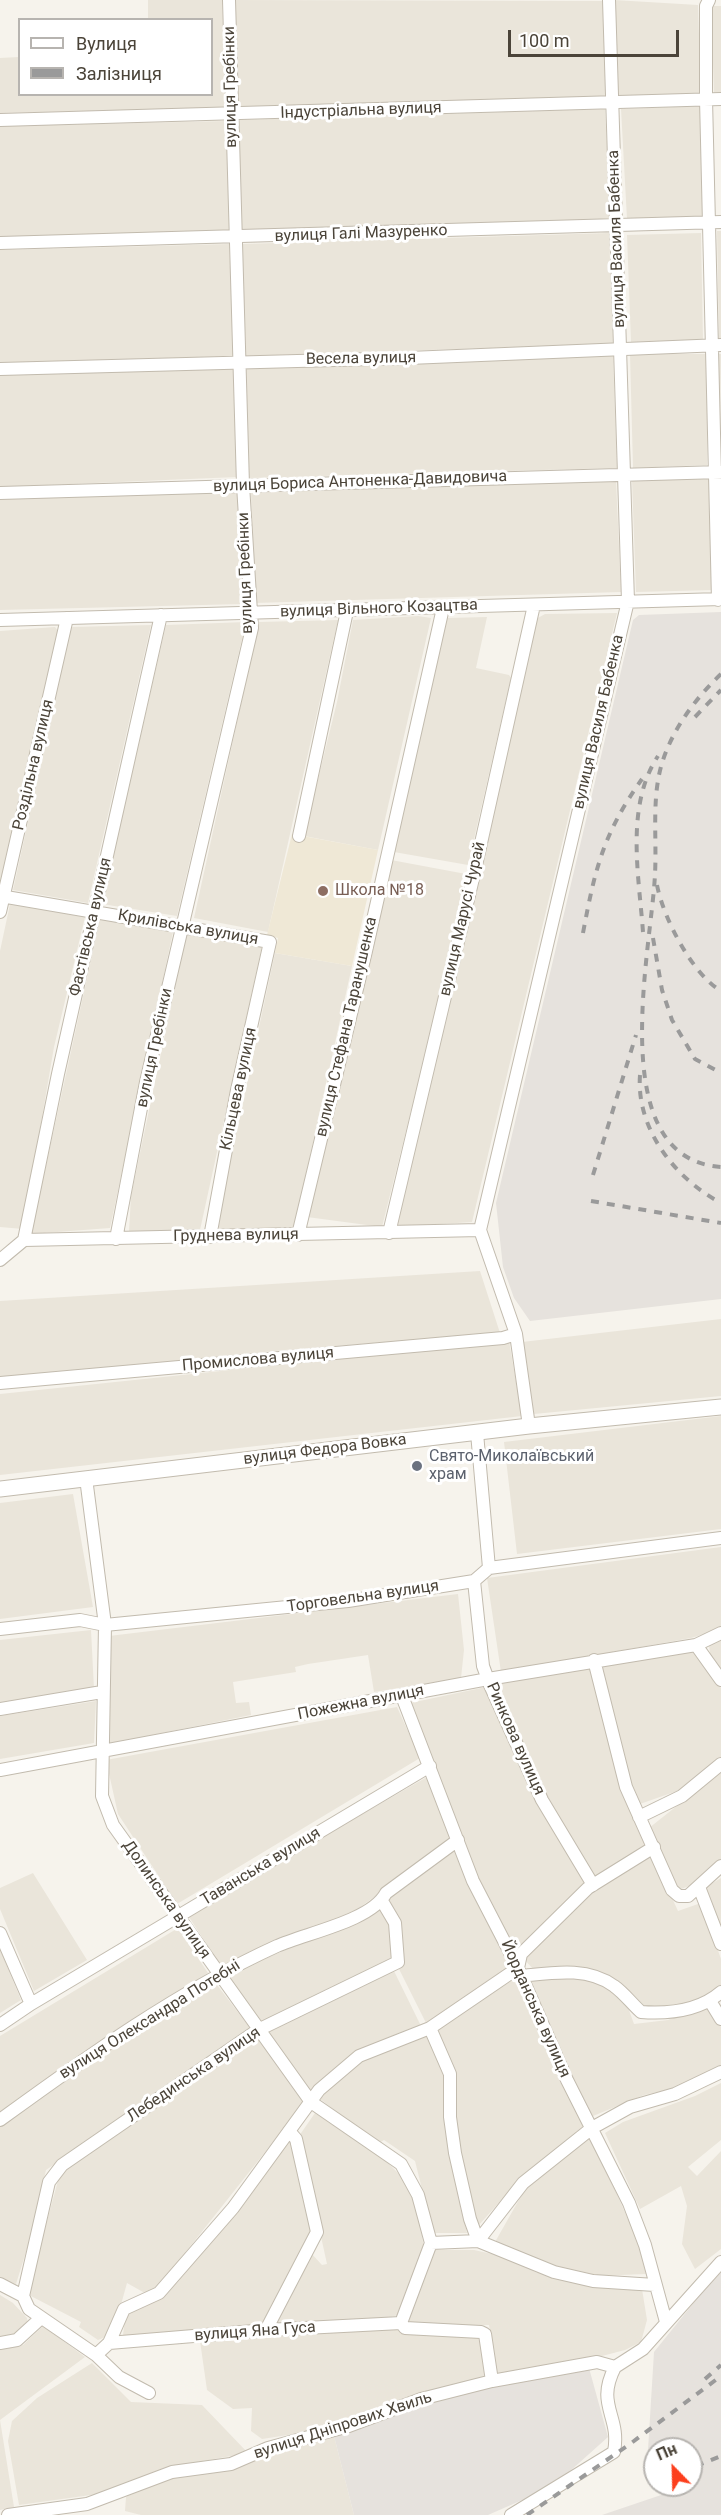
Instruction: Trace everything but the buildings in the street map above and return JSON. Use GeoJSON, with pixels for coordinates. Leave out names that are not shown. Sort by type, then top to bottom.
{"type":"FeatureCollection","features":[{"type":"Feature","properties":{"kind":"street","name":"вулиця Гребінки"},"geometry":{"type":"LineString","coordinates":[[116,1239],[146,1082],[252,628],[243,485],[229,0]]}},
{"type":"Feature","properties":{"kind":"street","name":"вулиця Василя Бабенка"},"geometry":{"type":"LineString","coordinates":[[480,1230],[628,601],[620,348],[619,226],[609,0]]}},
{"type":"Feature","properties":{"kind":"street"},"geometry":{"type":"LineString","coordinates":[[709,0],[706,6],[708,222],[716,345],[720,599]]}},
{"type":"Feature","properties":{"kind":"street","name":"Індустріальна вулиця"},"geometry":{"type":"LineString","coordinates":[[0,120],[721,99]]}},
{"type":"Feature","properties":{"kind":"street","name":"вулиця Галі Мазуренко"},"geometry":{"type":"LineString","coordinates":[[0,243],[235,238],[721,222]]}},
{"type":"Feature","properties":{"kind":"street","name":"Весела вулиця"},"geometry":{"type":"LineString","coordinates":[[0,369],[409,358],[716,345]]}},
{"type":"Feature","properties":{"kind":"street","name":"вулиця Бориса Антоненка-Давидовича"},"geometry":{"type":"LineString","coordinates":[[0,493],[718,473]]}},
{"type":"Feature","properties":{"kind":"street","name":"вулиця Вільного Козацтва"},"geometry":{"type":"LineString","coordinates":[[0,620],[720,599]]}},
{"type":"Feature","properties":{"kind":"street","name":"вулиця Марусі Чурай"},"geometry":{"type":"LineString","coordinates":[[388,1233],[478,858],[534,605]]}},
{"type":"Feature","properties":{"kind":"street","name":"вулиця Стефана Таранушенка"},"geometry":{"type":"LineString","coordinates":[[298,1235],[366,951],[443,608]]}},
{"type":"Feature","properties":{"kind":"street"},"geometry":{"type":"LineString","coordinates":[[299,836],[347,611]]}},
{"type":"Feature","properties":{"kind":"street","name":"Фастівська вулиця"},"geometry":{"type":"LineString","coordinates":[[24,1240],[161,615]]}},
{"type":"Feature","properties":{"kind":"street","name":"Роздільна вулиця"},"geometry":{"type":"LineString","coordinates":[[0,912],[67,618]]}},
{"type":"Feature","properties":{"kind":"street","name":"Крилівська вулиця"},"geometry":{"type":"LineString","coordinates":[[2,896],[182,925],[270,942]]}},
{"type":"Feature","properties":{"kind":"street","name":"Кільцева вулиця"},"geometry":{"type":"LineString","coordinates":[[210,1237],[237,1090],[270,942]]}},
{"type":"Feature","properties":{"kind":"street"},"geometry":{"type":"LineString","coordinates":[[480,1230],[516,1334],[529,1426]]}},
{"type":"Feature","properties":{"kind":"street","name":"Груднева вулиця"},"geometry":{"type":"LineString","coordinates":[[24,1240],[480,1230]]}},
{"type":"Feature","properties":{"kind":"street"},"geometry":{"type":"LineString","coordinates":[[0,1260],[24,1240]]}},
{"type":"Feature","properties":{"kind":"street","name":"Промислова вулиця"},"geometry":{"type":"LineString","coordinates":[[0,1383],[503,1338],[516,1334]]}},
{"type":"Feature","properties":{"kind":"street","name":"вулиця Федора Вовка"},"geometry":{"type":"LineString","coordinates":[[0,1488],[529,1426],[721,1407]]}},
{"type":"Feature","properties":{"kind":"street"},"geometry":{"type":"LineString","coordinates":[[477,1432],[489,1568]]}},
{"type":"Feature","properties":{"kind":"street","name":"Долинська вулиця"},"geometry":{"type":"LineString","coordinates":[[86,1478],[105,1625],[102,1692],[102,1796],[113,1825],[311,2102],[401,2164],[418,2195],[431,2243]]}},
{"type":"Feature","properties":{"kind":"street"},"geometry":{"type":"LineString","coordinates":[[474,1581],[489,1568],[721,1538]]}},
{"type":"Feature","properties":{"kind":"street","name":"Торговельна вулиця"},"geometry":{"type":"LineString","coordinates":[[0,1629],[80,1620],[105,1625],[348,1601],[474,1581]]}},
{"type":"Feature","properties":{"kind":"street","name":"Ринкова вулиця"},"geometry":{"type":"LineString","coordinates":[[474,1581],[483,1666],[542,1800],[593,1884]]}},
{"type":"Feature","properties":{"kind":"street","name":"Пожежна вулиця"},"geometry":{"type":"LineString","coordinates":[[0,1770],[101,1753],[488,1678],[696,1645],[721,1633]]}},
{"type":"Feature","properties":{"kind":"street"},"geometry":{"type":"LineString","coordinates":[[696,1645],[721,1680]]}},
{"type":"Feature","properties":{"kind":"street"},"geometry":{"type":"LineString","coordinates":[[594,1660],[626,1787],[675,1893],[688,1896],[721,1866]]}},
{"type":"Feature","properties":{"kind":"street"},"geometry":{"type":"LineString","coordinates":[[0,1709],[102,1692]]}},
{"type":"Feature","properties":{"kind":"street","name":"Йорданська вулиця"},"geometry":{"type":"LineString","coordinates":[[402,1696],[473,1881],[520,1972],[567,2080],[629,2203],[645,2245],[666,2322]]}},
{"type":"Feature","properties":{"kind":"street"},"geometry":{"type":"LineString","coordinates":[[639,1817],[682,1796],[721,1764]]}},
{"type":"Feature","properties":{"kind":"street","name":"Таванська вулиця"},"geometry":{"type":"LineString","coordinates":[[0,2025],[177,1916],[430,1766]]}},
{"type":"Feature","properties":{"kind":"street","name":"вулиця Олександра Потебні"},"geometry":{"type":"LineString","coordinates":[[0,2120],[79,2062],[218,1974],[280,1945],[353,1918],[382,1900],[386,1893],[458,1840]]}},
{"type":"Feature","properties":{"kind":"street"},"geometry":{"type":"LineString","coordinates":[[520,1972],[521,1954],[593,1884],[654,1847]]}},
{"type":"Feature","properties":{"kind":"street"},"geometry":{"type":"LineString","coordinates":[[699,1887],[721,1944]]}},
{"type":"Feature","properties":{"kind":"street","name":"Лебединська вулиця"},"geometry":{"type":"LineString","coordinates":[[23,2296],[49,2182],[62,2165],[258,2030],[398,1962],[395,1923],[382,1900]]}},
{"type":"Feature","properties":{"kind":"street"},"geometry":{"type":"LineString","coordinates":[[0,1933],[31,2004]]}},
{"type":"Feature","properties":{"kind":"street"},"geometry":{"type":"LineString","coordinates":[[96,2355],[109,2343],[124,2309],[159,2293],[233,2208],[320,2090],[360,2056],[430,2028],[520,1972],[569,1971],[594,1977],[613,1985],[641,2012],[668,2014],[710,2001],[721,1992]]}},
{"type":"Feature","properties":{"kind":"street"},"geometry":{"type":"LineString","coordinates":[[710,2001],[721,2019]]}},
{"type":"Feature","properties":{"kind":"street"},"geometry":{"type":"LineString","coordinates":[[430,2028],[450,2074],[450,2117],[455,2153],[470,2219],[478,2241]]}},
{"type":"Feature","properties":{"kind":"street"},"geometry":{"type":"LineString","coordinates":[[478,2241],[523,2183],[592,2128],[630,2107],[675,2094],[721,2072]]}},
{"type":"Feature","properties":{"kind":"street"},"geometry":{"type":"LineString","coordinates":[[266,2330],[317,2232],[296,2139],[289,2131]]}},
{"type":"Feature","properties":{"kind":"street"},"geometry":{"type":"LineString","coordinates":[[401,2324],[431,2243],[478,2241],[554,2272],[593,2281],[656,2284]]}},
{"type":"Feature","properties":{"kind":"street"},"geometry":{"type":"LineString","coordinates":[[511,2515],[614,2452],[617,2438],[605,2392],[615,2367],[643,2349],[721,2262]]}},
{"type":"Feature","properties":{"kind":"street"},"geometry":{"type":"LineString","coordinates":[[0,2284],[23,2296],[29,2309],[96,2355],[119,2377],[149,2393]]}},
{"type":"Feature","properties":{"kind":"street"},"geometry":{"type":"LineString","coordinates":[[0,2343],[17,2340],[41,2318]]}},
{"type":"Feature","properties":{"kind":"street","name":"вулиця Яна Гуса"},"geometry":{"type":"LineString","coordinates":[[109,2343],[266,2330],[401,2324],[405,2328],[485,2334],[492,2381]]}},
{"type":"Feature","properties":{"kind":"street","name":"вулиця Дніпрових Хвиль"},"geometry":{"type":"LineString","coordinates":[[8,2515],[87,2509],[172,2472],[231,2464],[268,2448],[349,2426],[422,2399],[492,2381],[597,2362],[615,2367]]}},
{"type":"Feature","properties":{"kind":"shaded area"},"geometry":{"type":"Polygon","coordinates":[[[148,0],[222,0],[226,108],[0,113],[0,58],[18,57],[18,96],[213,96],[213,18],[148,18],[148,0]]]}},
{"type":"Feature","properties":{"kind":"shaded area"},"geometry":{"type":"Polygon","coordinates":[[[233,0],[604,1],[606,98],[237,109],[233,0]]]}},
{"type":"Feature","properties":{"kind":"shaded area"},"geometry":{"type":"Polygon","coordinates":[[[614,0],[698,5],[701,93],[617,97],[614,0]]]}},
{"type":"Feature","properties":{"kind":"shaded area"},"geometry":{"type":"Polygon","coordinates":[[[711,6],[721,6],[721,93],[714,93],[711,6]]]}},
{"type":"Feature","properties":{"kind":"shaded area"},"geometry":{"type":"Polygon","coordinates":[[[700,106],[704,218],[627,219],[621,109],[700,106]]]}},
{"type":"Feature","properties":{"kind":"shaded area"},"geometry":{"type":"Polygon","coordinates":[[[605,109],[611,221],[241,232],[238,120],[605,109]]]}},
{"type":"Feature","properties":{"kind":"shaded area"},"geometry":{"type":"Polygon","coordinates":[[[227,121],[229,231],[0,238],[0,126],[227,121]]]}},
{"type":"Feature","properties":{"kind":"shaded area"},"geometry":{"type":"Polygon","coordinates":[[[717,231],[721,231],[721,340],[719,340],[717,231]]]}},
{"type":"Feature","properties":{"kind":"shaded area"},"geometry":{"type":"Polygon","coordinates":[[[609,233],[613,344],[246,356],[242,244],[609,233]]]}},
{"type":"Feature","properties":{"kind":"shaded area"},"geometry":{"type":"Polygon","coordinates":[[[701,233],[703,340],[631,342],[627,235],[701,233]]]}},
{"type":"Feature","properties":{"kind":"shaded area"},"geometry":{"type":"Polygon","coordinates":[[[229,244],[234,356],[0,363],[0,250],[229,244]]]}},
{"type":"Feature","properties":{"kind":"shaded area"},"geometry":{"type":"Polygon","coordinates":[[[630,354],[707,354],[707,465],[633,468],[630,354]]]}},
{"type":"Feature","properties":{"kind":"shaded area"},"geometry":{"type":"Polygon","coordinates":[[[718,354],[721,354],[720,466],[718,354]]]}},
{"type":"Feature","properties":{"kind":"shaded area"},"geometry":{"type":"Polygon","coordinates":[[[613,355],[617,468],[249,478],[246,368],[613,355]]]}},
{"type":"Feature","properties":{"kind":"shaded area"},"geometry":{"type":"Polygon","coordinates":[[[234,367],[237,477],[0,487],[0,375],[234,367]]]}},
{"type":"Feature","properties":{"kind":"shaded area"},"geometry":{"type":"Polygon","coordinates":[[[710,479],[714,590],[636,592],[632,480],[710,479]]]}},
{"type":"Feature","properties":{"kind":"shaded area"},"geometry":{"type":"Polygon","coordinates":[[[616,480],[621,592],[254,603],[251,493],[616,480]]]}},
{"type":"Feature","properties":{"kind":"shaded area"},"geometry":{"type":"Polygon","coordinates":[[[238,489],[243,604],[0,610],[0,499],[238,489]]]}},
{"type":"Feature","properties":{"kind":"shaded area"},"geometry":{"type":"Polygon","coordinates":[[[721,612],[721,1299],[530,1321],[514,1298],[503,1267],[496,1203],[633,620],[639,615],[721,612]]]}},
{"type":"Feature","properties":{"kind":"shaded area"},"geometry":{"type":"Polygon","coordinates":[[[617,613],[472,1222],[395,1227],[481,869],[536,619],[545,614],[617,613]]]}},
{"type":"Feature","properties":{"kind":"shaded area"},"geometry":{"type":"Polygon","coordinates":[[[418,616],[431,618],[378,850],[304,836],[337,702],[353,620],[418,616]]]}},
{"type":"Feature","properties":{"kind":"shaded area"},"geometry":{"type":"Polygon","coordinates":[[[487,617],[476,668],[509,675],[511,678],[468,865],[394,852],[447,618],[487,617]]]}},
{"type":"Feature","properties":{"kind":"shaded area"},"geometry":{"type":"Polygon","coordinates":[[[338,620],[268,932],[194,918],[259,622],[338,620]]]}},
{"type":"Feature","properties":{"kind":"shaded area"},"geometry":{"type":"Polygon","coordinates":[[[246,622],[177,916],[102,904],[166,625],[246,622]]]}},
{"type":"Feature","properties":{"kind":"shaded area"},"geometry":{"type":"Polygon","coordinates":[[[151,625],[88,903],[13,890],[71,627],[151,625]]]}},
{"type":"Feature","properties":{"kind":"shaded area"},"geometry":{"type":"Polygon","coordinates":[[[55,627],[59,632],[0,883],[0,631],[55,627]]]}},
{"type":"Feature","properties":{"kind":"shaded area","name":"Школа №18"},"geometry":{"type":"Polygon","coordinates":[[[292,834],[378,850],[352,966],[275,953],[278,938],[267,935],[292,834]]]}},
{"type":"Feature","properties":{"kind":"shaded area"},"geometry":{"type":"Polygon","coordinates":[[[391,860],[466,874],[427,1047],[382,1227],[307,1217],[391,860]]]}},
{"type":"Feature","properties":{"kind":"shaded area"},"geometry":{"type":"Polygon","coordinates":[[[10,904],[85,917],[54,1047],[23,1229],[0,1227],[0,951],[10,904]]]}},
{"type":"Feature","properties":{"kind":"shaded area"},"geometry":{"type":"Polygon","coordinates":[[[100,919],[173,932],[110,1228],[31,1234],[100,919]]]}},
{"type":"Feature","properties":{"kind":"shaded area"},"geometry":{"type":"Polygon","coordinates":[[[186,934],[262,946],[200,1230],[129,1232],[131,1196],[186,934]]]}},
{"type":"Feature","properties":{"kind":"shaded area"},"geometry":{"type":"Polygon","coordinates":[[[275,953],[352,966],[294,1228],[218,1230],[238,1111],[241,1111],[275,953]]]}},
{"type":"Feature","properties":{"kind":"shaded area"},"geometry":{"type":"Polygon","coordinates":[[[480,1271],[500,1333],[285,1350],[0,1379],[0,1301],[480,1271]]]}},
{"type":"Feature","properties":{"kind":"shaded area"},"geometry":{"type":"Polygon","coordinates":[[[721,1319],[721,1396],[534,1414],[522,1342],[721,1319]]]}},
{"type":"Feature","properties":{"kind":"shaded area"},"geometry":{"type":"Polygon","coordinates":[[[509,1341],[522,1416],[0,1475],[0,1394],[509,1341]]]}},
{"type":"Feature","properties":{"kind":"shaded area"},"geometry":{"type":"Polygon","coordinates":[[[721,1416],[721,1529],[517,1554],[504,1442],[721,1416]]]}},
{"type":"Feature","properties":{"kind":"shaded area"},"geometry":{"type":"Polygon","coordinates":[[[73,1494],[93,1607],[0,1619],[0,1503],[73,1494]]]}},
{"type":"Feature","properties":{"kind":"shaded area"},"geometry":{"type":"Polygon","coordinates":[[[721,1547],[721,1629],[691,1638],[501,1672],[487,1578],[721,1547]]]}},
{"type":"Feature","properties":{"kind":"shaded area"},"geometry":{"type":"Polygon","coordinates":[[[458,1594],[464,1650],[461,1678],[374,1692],[368,1655],[308,1664],[295,1667],[296,1672],[233,1682],[236,1703],[249,1702],[251,1715],[108,1744],[109,1636],[458,1594]]]}},
{"type":"Feature","properties":{"kind":"shaded area"},"geometry":{"type":"Polygon","coordinates":[[[91,1630],[94,1689],[0,1704],[0,1640],[91,1630]]]}},
{"type":"Feature","properties":{"kind":"shaded area"},"geometry":{"type":"Polygon","coordinates":[[[721,1639],[721,1669],[710,1654],[709,1645],[721,1639]]]}},
{"type":"Feature","properties":{"kind":"shaded area"},"geometry":{"type":"Polygon","coordinates":[[[696,1651],[721,1688],[721,1757],[680,1790],[637,1805],[598,1664],[696,1651]]]}},
{"type":"Feature","properties":{"kind":"shaded area"},"geometry":{"type":"Polygon","coordinates":[[[592,1667],[648,1846],[596,1879],[547,1797],[511,1723],[496,1683],[592,1667]]]}},
{"type":"Feature","properties":{"kind":"shaded area"},"geometry":{"type":"Polygon","coordinates":[[[486,1687],[588,1884],[515,1953],[487,1900],[410,1703],[486,1687]]]}},
{"type":"Feature","properties":{"kind":"shaded area"},"geometry":{"type":"Polygon","coordinates":[[[96,1701],[94,1743],[0,1759],[0,1716],[96,1701]]]}},
{"type":"Feature","properties":{"kind":"shaded area"},"geometry":{"type":"Polygon","coordinates":[[[397,1707],[420,1758],[177,1904],[118,1814],[106,1760],[397,1707]]]}},
{"type":"Feature","properties":{"kind":"shaded area"},"geometry":{"type":"Polygon","coordinates":[[[721,1771],[721,1863],[702,1881],[676,1891],[649,1828],[721,1771]]]}},
{"type":"Feature","properties":{"kind":"shaded area"},"geometry":{"type":"Polygon","coordinates":[[[427,1777],[453,1839],[355,1911],[222,1968],[189,1917],[261,1872],[427,1777]]]}},
{"type":"Feature","properties":{"kind":"shaded area"},"geometry":{"type":"Polygon","coordinates":[[[454,1846],[511,1966],[426,2023],[398,1967],[399,1923],[388,1896],[454,1846]]]}},
{"type":"Feature","properties":{"kind":"shaded area"},"geometry":{"type":"Polygon","coordinates":[[[652,1855],[678,1911],[701,1903],[721,1959],[721,1987],[705,1998],[668,2010],[641,2007],[617,1982],[535,1971],[522,1957],[598,1884],[652,1855]]]}},
{"type":"Feature","properties":{"kind":"shaded area"},"geometry":{"type":"Polygon","coordinates":[[[33,1873],[87,1960],[34,1991],[0,1909],[0,1888],[33,1873]]]}},
{"type":"Feature","properties":{"kind":"shaded area"},"geometry":{"type":"Polygon","coordinates":[[[721,1878],[721,1927],[706,1887],[721,1878]]]}},
{"type":"Feature","properties":{"kind":"shaded area"},"geometry":{"type":"Polygon","coordinates":[[[382,1908],[387,1912],[396,1958],[260,2026],[228,1975],[382,1908]]]}},
{"type":"Feature","properties":{"kind":"shaded area"},"geometry":{"type":"Polygon","coordinates":[[[178,1928],[208,1973],[0,2113],[0,2036],[178,1928]]]}},
{"type":"Feature","properties":{"kind":"shaded area"},"geometry":{"type":"Polygon","coordinates":[[[0,1949],[21,2000],[0,2013],[0,1949]]]}},
{"type":"Feature","properties":{"kind":"shaded area"},"geometry":{"type":"Polygon","coordinates":[[[393,1969],[421,2026],[356,2053],[311,2090],[302,2087],[265,2031],[393,1969]]]}},
{"type":"Feature","properties":{"kind":"shaded area"},"geometry":{"type":"Polygon","coordinates":[[[577,1975],[614,1988],[626,2002],[634,2024],[668,2020],[708,2004],[721,2027],[721,2067],[675,2088],[644,2095],[593,2116],[569,2076],[531,1981],[577,1975]]]}},
{"type":"Feature","properties":{"kind":"shaded area"},"geometry":{"type":"Polygon","coordinates":[[[515,1979],[583,2126],[519,2180],[479,2225],[476,2223],[457,2134],[454,2074],[433,2029],[515,1979]]]}},
{"type":"Feature","properties":{"kind":"shaded area"},"geometry":{"type":"Polygon","coordinates":[[[211,1984],[217,1985],[251,2029],[46,2170],[30,2239],[16,2284],[0,2278],[0,2126],[102,2053],[211,1984]]]}},
{"type":"Feature","properties":{"kind":"shaded area"},"geometry":{"type":"Polygon","coordinates":[[[429,2033],[446,2075],[447,2134],[467,2233],[433,2233],[415,2161],[384,2140],[377,2144],[319,2098],[363,2060],[429,2033]]]}},
{"type":"Feature","properties":{"kind":"shaded area"},"geometry":{"type":"Polygon","coordinates":[[[256,2036],[304,2103],[173,2268],[151,2292],[143,2292],[127,2283],[108,2336],[98,2340],[79,2327],[81,2322],[27,2294],[59,2177],[67,2167],[256,2036]]]}},
{"type":"Feature","properties":{"kind":"shaded area"},"geometry":{"type":"Polygon","coordinates":[[[721,2083],[721,2140],[688,2167],[697,2176],[721,2151],[721,2249],[695,2269],[682,2244],[687,2206],[681,2186],[640,2209],[605,2133],[623,2122],[695,2096],[721,2083]]]}},
{"type":"Feature","properties":{"kind":"shaded area"},"geometry":{"type":"Polygon","coordinates":[[[315,2113],[385,2160],[407,2182],[421,2223],[424,2252],[399,2315],[375,2320],[276,2323],[310,2252],[322,2265],[327,2264],[299,2136],[315,2113]]]}},
{"type":"Feature","properties":{"kind":"shaded area"},"geometry":{"type":"Polygon","coordinates":[[[591,2137],[637,2239],[646,2274],[597,2276],[556,2268],[495,2242],[528,2184],[591,2137]]]}},
{"type":"Feature","properties":{"kind":"shaded area"},"geometry":{"type":"Polygon","coordinates":[[[290,2140],[294,2144],[314,2229],[264,2326],[145,2336],[123,2335],[126,2311],[162,2296],[290,2140]]]}},
{"type":"Feature","properties":{"kind":"shaded area"},"geometry":{"type":"Polygon","coordinates":[[[435,2250],[474,2250],[515,2259],[535,2272],[579,2284],[642,2289],[647,2320],[641,2342],[625,2350],[579,2362],[497,2374],[489,2325],[405,2323],[435,2250]]]}},
{"type":"Feature","properties":{"kind":"shaded area"},"geometry":{"type":"Polygon","coordinates":[[[721,2269],[721,2515],[602,2515],[655,2497],[703,2497],[703,2437],[649,2437],[654,2352],[721,2269]]]}},
{"type":"Feature","properties":{"kind":"shaded area"},"geometry":{"type":"Polygon","coordinates":[[[0,2295],[13,2303],[27,2318],[28,2326],[18,2334],[0,2339],[0,2295]]]}},
{"type":"Feature","properties":{"kind":"shaded area"},"geometry":{"type":"Polygon","coordinates":[[[43,2326],[85,2357],[0,2420],[0,2350],[23,2345],[43,2326]]]}},
{"type":"Feature","properties":{"kind":"shaded area"},"geometry":{"type":"Polygon","coordinates":[[[394,2329],[405,2332],[481,2337],[487,2376],[320,2430],[262,2439],[251,2431],[252,2408],[233,2409],[207,2390],[200,2341],[394,2329]]]}},
{"type":"Feature","properties":{"kind":"shaded area"},"geometry":{"type":"Polygon","coordinates":[[[92,2363],[131,2402],[202,2405],[248,2453],[164,2468],[98,2494],[19,2505],[8,2441],[12,2421],[37,2398],[92,2363]]]}},
{"type":"Feature","properties":{"kind":"shaded area"},"geometry":{"type":"Polygon","coordinates":[[[589,2368],[608,2437],[545,2490],[488,2515],[354,2515],[334,2436],[432,2400],[589,2368]]]}},
{"type":"Feature","properties":{"kind":"shaded area"},"geometry":{"type":"Polygon","coordinates":[[[0,2420],[14,2507],[0,2510],[0,2420]]]}},
{"type":"Feature","properties":{"kind":"shaded area"},"geometry":{"type":"Polygon","coordinates":[[[334,2436],[354,2515],[141,2515],[125,2511],[126,2497],[132,2492],[176,2477],[334,2436]]]}},
{"type":"Feature","properties":{"kind":"railway"},"geometry":{"type":"LineString","coordinates":[[721,674],[695,703],[673,736],[659,774],[656,802],[655,874],[643,997],[642,1045],[647,1090],[660,1128],[684,1155],[721,1167]]}},
{"type":"Feature","properties":{"kind":"railway"},"geometry":{"type":"LineString","coordinates":[[695,717],[721,690]]}},
{"type":"Feature","properties":{"kind":"railway"},"geometry":{"type":"LineString","coordinates":[[643,932],[637,865],[638,819],[641,797],[658,756]]}},
{"type":"Feature","properties":{"kind":"railway"},"geometry":{"type":"LineString","coordinates":[[583,933],[602,853],[618,817],[642,779]]}},
{"type":"Feature","properties":{"kind":"railway"},"geometry":{"type":"LineString","coordinates":[[657,885],[665,913],[680,944],[700,972],[721,991]]}},
{"type":"Feature","properties":{"kind":"railway"},"geometry":{"type":"LineString","coordinates":[[653,938],[662,990],[672,1020],[695,1059],[721,1073]]}},
{"type":"Feature","properties":{"kind":"railway"},"geometry":{"type":"LineString","coordinates":[[593,1175],[636,1035]]}},
{"type":"Feature","properties":{"kind":"railway"},"geometry":{"type":"LineString","coordinates":[[640,1075],[640,1095],[644,1114],[661,1150],[688,1180],[721,1203]]}},
{"type":"Feature","properties":{"kind":"railway"},"geometry":{"type":"LineString","coordinates":[[591,1201],[721,1223]]}},
{"type":"Feature","properties":{"kind":"railway"},"geometry":{"type":"LineString","coordinates":[[705,2379],[721,2365]]}},
{"type":"Feature","properties":{"kind":"railway"},"geometry":{"type":"LineString","coordinates":[[527,2515],[630,2444],[721,2376]]}},
{"type":"Feature","properties":{"kind":"railway"},"geometry":{"type":"LineString","coordinates":[[703,2463],[721,2456]]}},
{"type":"Feature","properties":{"kind":"place","name":"Школа №18"},"geometry":{"type":"Point","coordinates":[323,891]}},
{"type":"Feature","properties":{"kind":"place","name":"Свято-Миколаївський храм"},"geometry":{"type":"Point","coordinates":[417,1466]}}]}
